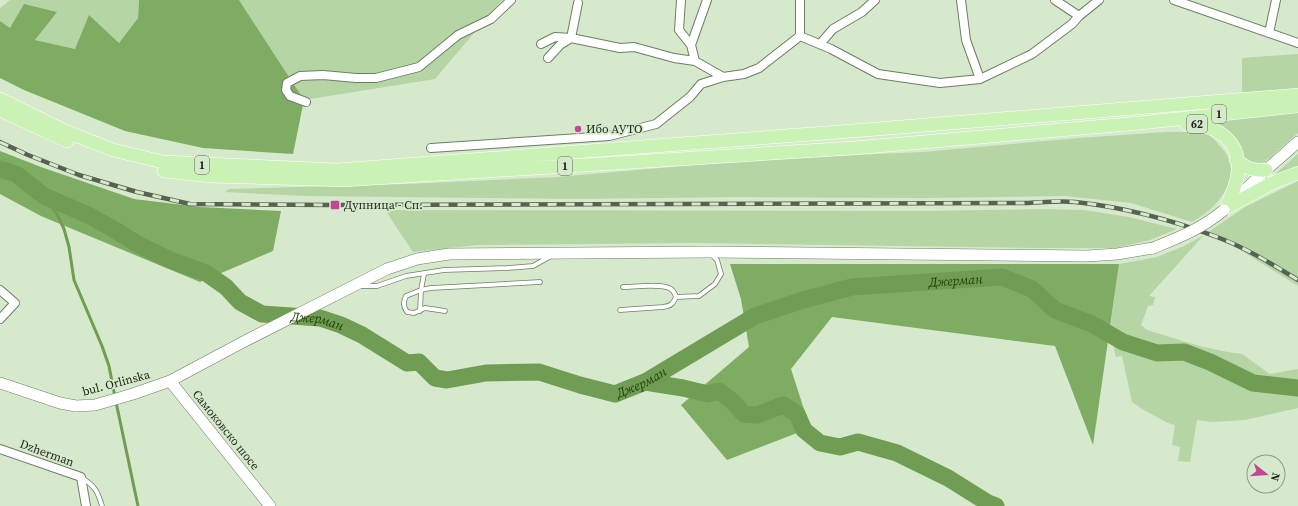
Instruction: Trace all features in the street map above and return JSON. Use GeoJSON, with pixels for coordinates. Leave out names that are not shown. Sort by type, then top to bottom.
{"type":"FeatureCollection","features":[{"type":"Feature","properties":{"kind":"main road","name":"1"},"geometry":{"type":"LineString","coordinates":[[0,99],[65,131],[113,150],[163,162],[337,170],[860,131],[1298,95]]}},
{"type":"Feature","properties":{"kind":"main road","name":"1"},"geometry":{"type":"LineString","coordinates":[[0,110],[60,138],[110,158],[162,171],[212,176],[344,180],[854,148],[1140,123],[1298,106]]}},
{"type":"Feature","properties":{"kind":"main road","name":"62"},"geometry":{"type":"LineString","coordinates":[[1140,123],[1198,124],[1217,130],[1228,140],[1235,152],[1237,178],[1225,209]]}},
{"type":"Feature","properties":{"kind":"main road","name":"bul. Orlinska"},"geometry":{"type":"LineString","coordinates":[[0,383],[60,403],[76,406],[95,404],[133,394],[170,381],[387,269],[417,259],[449,254],[710,252],[1087,256],[1117,254],[1153,248],[1209,222],[1298,142]]}},
{"type":"Feature","properties":{"kind":"main road"},"geometry":{"type":"LineString","coordinates":[[1236,160],[1250,169],[1258,171],[1266,170]]}},
{"type":"Feature","properties":{"kind":"main road"},"geometry":{"type":"LineString","coordinates":[[1225,209],[1272,183],[1298,173]]}},
{"type":"Feature","properties":{"kind":"main road","name":"Самоковско шосе"},"geometry":{"type":"LineString","coordinates":[[170,381],[262,494],[270,506]]}},
{"type":"Feature","properties":{"kind":"main road","name":"Самоковско шосе"},"geometry":{"type":"LineString","coordinates":[[262,494],[267,506]]}},
{"type":"Feature","properties":{"kind":"street"},"geometry":{"type":"LineString","coordinates":[[306,102],[290,96],[286,90],[287,83],[300,76],[323,75],[376,78],[419,67],[458,35],[491,19],[511,0]]}},
{"type":"Feature","properties":{"kind":"street"},"geometry":{"type":"LineString","coordinates":[[679,30],[682,0]]}},
{"type":"Feature","properties":{"kind":"street"},"geometry":{"type":"LineString","coordinates":[[691,45],[707,0]]}},
{"type":"Feature","properties":{"kind":"street"},"geometry":{"type":"LineString","coordinates":[[800,0],[800,36]]}},
{"type":"Feature","properties":{"kind":"street"},"geometry":{"type":"LineString","coordinates":[[820,44],[833,29],[862,12],[875,0]]}},
{"type":"Feature","properties":{"kind":"street"},"geometry":{"type":"LineString","coordinates":[[961,0],[966,40],[980,79]]}},
{"type":"Feature","properties":{"kind":"street"},"geometry":{"type":"LineString","coordinates":[[1055,0],[1079,16]]}},
{"type":"Feature","properties":{"kind":"street"},"geometry":{"type":"LineString","coordinates":[[800,36],[831,49],[878,74],[940,84],[980,79],[1032,54],[1072,24],[1079,16],[1099,0]]}},
{"type":"Feature","properties":{"kind":"street"},"geometry":{"type":"LineString","coordinates":[[1174,0],[1298,43]]}},
{"type":"Feature","properties":{"kind":"street"},"geometry":{"type":"LineString","coordinates":[[1269,33],[1276,0]]}},
{"type":"Feature","properties":{"kind":"street"},"geometry":{"type":"LineString","coordinates":[[548,58],[560,45],[571,38],[578,3]]}},
{"type":"Feature","properties":{"kind":"street"},"geometry":{"type":"LineString","coordinates":[[674,15],[679,30],[691,45],[695,61]]}},
{"type":"Feature","properties":{"kind":"street"},"geometry":{"type":"LineString","coordinates":[[432,148],[609,136],[656,124],[690,97],[701,84],[723,77],[744,74],[759,68],[800,36]]}},
{"type":"Feature","properties":{"kind":"street"},"geometry":{"type":"LineString","coordinates":[[541,44],[556,37],[571,38],[620,48],[634,47],[674,58],[695,61],[723,77]]}},
{"type":"Feature","properties":{"kind":"street"},"geometry":{"type":"LineString","coordinates":[[0,290],[15,303],[0,319]]}},
{"type":"Feature","properties":{"kind":"street","name":"Dzherman"},"geometry":{"type":"LineString","coordinates":[[0,449],[81,477],[86,506]]}},
{"type":"Feature","properties":{"kind":"lane"},"geometry":{"type":"LineString","coordinates":[[350,287],[377,286],[406,276],[444,270],[533,266],[557,252]]}},
{"type":"Feature","properties":{"kind":"lane"},"geometry":{"type":"LineString","coordinates":[[676,297],[699,296],[716,284],[721,274],[720,266],[710,252]]}},
{"type":"Feature","properties":{"kind":"lane"},"geometry":{"type":"LineString","coordinates":[[420,311],[421,290],[424,274]]}},
{"type":"Feature","properties":{"kind":"lane"},"geometry":{"type":"LineString","coordinates":[[445,311],[425,308],[414,313],[407,312],[404,308],[404,301],[406,296],[431,288],[540,282]]}},
{"type":"Feature","properties":{"kind":"lane"},"geometry":{"type":"LineString","coordinates":[[623,287],[670,288],[676,297]]}},
{"type":"Feature","properties":{"kind":"lane"},"geometry":{"type":"LineString","coordinates":[[620,310],[669,306],[673,303],[676,297]]}},
{"type":"Feature","properties":{"kind":"lane"},"geometry":{"type":"LineString","coordinates":[[81,477],[92,484],[98,494],[102,506]]}},
{"type":"Feature","properties":{"kind":"green space"},"geometry":{"type":"Polygon","coordinates":[[[10,0],[139,0],[138,18],[119,43],[89,16],[75,49],[35,40],[56,12],[10,28],[0,21],[0,8],[10,0]]]}},
{"type":"Feature","properties":{"kind":"green space"},"geometry":{"type":"Polygon","coordinates":[[[139,0],[239,0],[304,100],[293,154],[203,148],[125,131],[24,90],[0,78],[0,21],[10,28],[24,4],[57,12],[35,40],[75,49],[89,15],[119,43],[138,18],[139,0]]]}},
{"type":"Feature","properties":{"kind":"green space"},"geometry":{"type":"Polygon","coordinates":[[[239,0],[502,0],[435,79],[304,100],[239,0]]]}},
{"type":"Feature","properties":{"kind":"green space"},"geometry":{"type":"Polygon","coordinates":[[[1298,54],[1298,89],[1242,93],[1242,58],[1298,54]]]}},
{"type":"Feature","properties":{"kind":"green space"},"geometry":{"type":"Polygon","coordinates":[[[1298,112],[1298,133],[1265,162],[1255,165],[1244,159],[1231,133],[1210,121],[1298,112]]]}},
{"type":"Feature","properties":{"kind":"green space"},"geometry":{"type":"Polygon","coordinates":[[[1166,132],[1194,132],[1209,135],[1227,154],[1231,165],[1227,188],[1212,207],[1192,222],[1131,203],[1065,196],[578,199],[305,196],[225,192],[229,189],[407,184],[557,177],[765,159],[922,152],[1166,132]]]}},
{"type":"Feature","properties":{"kind":"green space"},"geometry":{"type":"Polygon","coordinates":[[[0,151],[41,167],[134,199],[200,207],[281,211],[273,251],[200,282],[41,216],[0,194],[0,151]]]}},
{"type":"Feature","properties":{"kind":"green space"},"geometry":{"type":"Polygon","coordinates":[[[1298,154],[1298,167],[1273,176],[1298,154]]]}},
{"type":"Feature","properties":{"kind":"green space"},"geometry":{"type":"Polygon","coordinates":[[[1298,181],[1298,286],[1234,246],[1204,235],[1245,207],[1298,181]]]}},
{"type":"Feature","properties":{"kind":"green space"},"geometry":{"type":"Polygon","coordinates":[[[1044,209],[1084,210],[1129,217],[1177,229],[1150,240],[1115,248],[694,243],[477,245],[413,252],[385,210],[926,211],[1044,209]]]}},
{"type":"Feature","properties":{"kind":"green space"},"geometry":{"type":"Polygon","coordinates":[[[1204,235],[1149,296],[1155,297],[1153,305],[1148,306],[1141,325],[1147,330],[1199,346],[1242,354],[1270,374],[1298,369],[1298,408],[1245,420],[1212,422],[1197,420],[1190,462],[1178,461],[1180,447],[1172,445],[1175,425],[1168,423],[1132,402],[1122,356],[1116,357],[1111,337],[1109,337],[1119,264],[1157,257],[1184,246],[1204,235]]]}},
{"type":"Feature","properties":{"kind":"green space"},"geometry":{"type":"Polygon","coordinates":[[[730,264],[1119,264],[1093,445],[1055,346],[832,317],[791,369],[810,428],[727,460],[681,405],[749,347],[741,299],[730,264]]]}},
{"type":"Feature","properties":{"kind":"waterway","name":"Джерман"},"geometry":{"type":"LineString","coordinates":[[0,169],[16,174],[44,196],[88,215],[139,245],[170,260],[206,273],[226,287],[240,302],[262,314],[320,318],[341,325],[362,335],[407,363],[419,362],[435,378],[447,380],[486,373],[539,372],[615,394],[645,382],[755,316],[803,300],[852,287],[1002,277],[1032,289],[1055,310],[1092,324],[1123,342],[1157,353],[1184,352],[1210,362],[1253,383],[1298,388]]}},
{"type":"Feature","properties":{"kind":"waterway"},"geometry":{"type":"LineString","coordinates":[[44,196],[58,216],[64,229],[69,247],[74,280],[102,346],[109,366],[115,397]]}},
{"type":"Feature","properties":{"kind":"waterway"},"geometry":{"type":"LineString","coordinates":[[645,382],[683,388],[708,394],[719,391],[732,401],[744,414],[757,415],[783,405],[797,414],[804,430],[820,443],[840,447],[858,442],[897,453],[948,478],[988,503],[996,506]]}},
{"type":"Feature","properties":{"kind":"waterway"},"geometry":{"type":"LineString","coordinates":[[116,402],[138,506]]}},
{"type":"Feature","properties":{"kind":"railway"},"geometry":{"type":"LineString","coordinates":[[0,142],[28,155],[79,175],[137,192],[190,204],[1020,203],[1068,201],[1129,211],[1200,231],[1228,241],[1249,251],[1298,280]]}},
{"type":"Feature","properties":{"kind":"place","name":"Ибо АУТО"},"geometry":{"type":"Point","coordinates":[578,129]}},
{"type":"Feature","properties":{"kind":"place","name":"Дупница - Сп."},"geometry":{"type":"Point","coordinates":[335,205]}}]}
